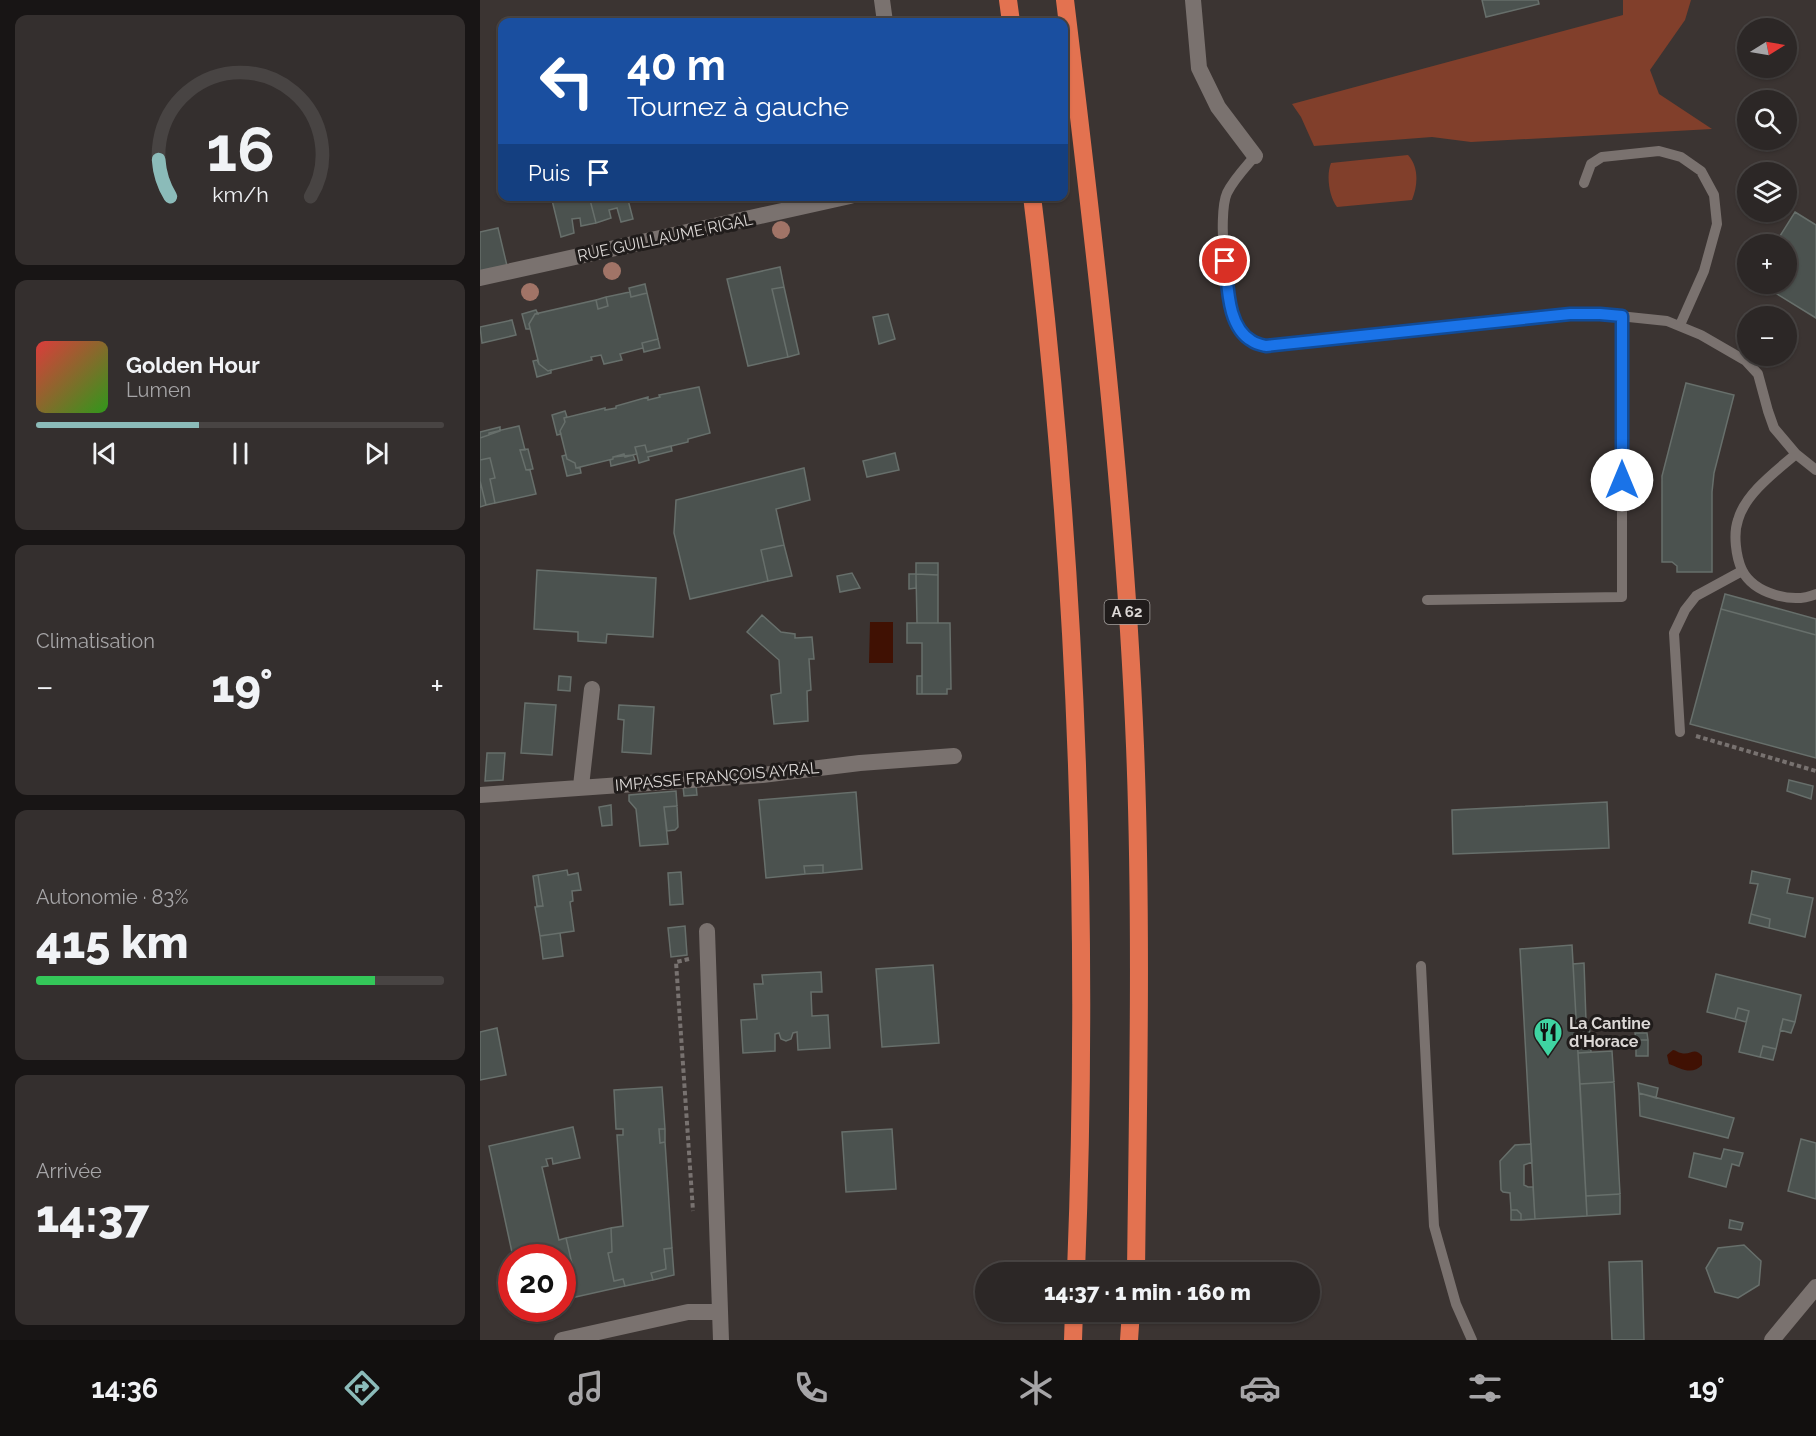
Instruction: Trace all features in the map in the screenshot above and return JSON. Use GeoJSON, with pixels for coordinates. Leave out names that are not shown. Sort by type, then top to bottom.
{"type":"FeatureCollection","features":[{"type":"Feature","properties":{"kind":"highway"},"geometry":{"type":"LineString","coordinates":[[1008,0],[1010,18]]}},
{"type":"Feature","properties":{"kind":"highway","name":"A 62"},"geometry":{"type":"LineString","coordinates":[[1065,0],[1067,18]]}},
{"type":"Feature","properties":{"kind":"highway","name":"A 62"},"geometry":{"type":"LineString","coordinates":[[1068,24],[1095,245],[1121,517],[1135,747],[1138,968],[1135,1262]]}},
{"type":"Feature","properties":{"kind":"highway"},"geometry":{"type":"LineString","coordinates":[[1032,201],[1065,534],[1076,750],[1083,954],[1081,1146],[1076,1262]]}},
{"type":"Feature","properties":{"kind":"highway"},"geometry":{"type":"LineString","coordinates":[[1073,1339],[1074,1322]]}},
{"type":"Feature","properties":{"kind":"highway"},"geometry":{"type":"LineString","coordinates":[[1130,1340],[1132,1322]]}},
{"type":"Feature","properties":{"kind":"highway"},"geometry":{"type":"LineString","coordinates":[[1134,1322],[1135,1340]]}},
{"type":"Feature","properties":{"kind":"street"},"geometry":{"type":"LineString","coordinates":[[882,0],[884,18]]}},
{"type":"Feature","properties":{"kind":"street"},"geometry":{"type":"LineString","coordinates":[[1192,0],[1199,68],[1218,107],[1255,156]]}},
{"type":"Feature","properties":{"kind":"street","name":"RUE GUILLAUME RIGAL"},"geometry":{"type":"LineString","coordinates":[[480,278],[827,201]]}},
{"type":"Feature","properties":{"kind":"street"},"geometry":{"type":"LineString","coordinates":[[581,786],[592,689]]}},
{"type":"Feature","properties":{"kind":"street","name":"IMPASSE FRANÇOIS AYRAL"},"geometry":{"type":"LineString","coordinates":[[480,795],[581,786],[762,775],[860,763],[954,756]]}},
{"type":"Feature","properties":{"kind":"street"},"geometry":{"type":"LineString","coordinates":[[707,931],[721,1340]]}},
{"type":"Feature","properties":{"kind":"street"},"geometry":{"type":"LineString","coordinates":[[1772,1340],[1816,1287]]}},
{"type":"Feature","properties":{"kind":"street"},"geometry":{"type":"LineString","coordinates":[[562,1340],[688,1312],[719,1312]]}},
{"type":"Feature","properties":{"kind":"lane"},"geometry":{"type":"LineString","coordinates":[[1584,183],[1591,164],[1602,157],[1659,151],[1681,157],[1701,171],[1714,195],[1717,224],[1704,272],[1680,325]]}},
{"type":"Feature","properties":{"kind":"lane"},"geometry":{"type":"LineString","coordinates":[[1255,156],[1239,174],[1227,194],[1222,217],[1232,310],[1239,328],[1251,341],[1266,346],[1570,314],[1600,314],[1667,321],[1680,325],[1746,361],[1758,374],[1774,428],[1796,454],[1816,470]]}},
{"type":"Feature","properties":{"kind":"lane"},"geometry":{"type":"LineString","coordinates":[[1427,600],[1622,597],[1622,316]]}},
{"type":"Feature","properties":{"kind":"lane"},"geometry":{"type":"LineString","coordinates":[[1796,454],[1761,484],[1738,520],[1736,544],[1742,571],[1758,587],[1783,597],[1807,598],[1816,594]]}},
{"type":"Feature","properties":{"kind":"lane"},"geometry":{"type":"LineString","coordinates":[[1680,732],[1674,633],[1685,610],[1696,596],[1742,571]]}},
{"type":"Feature","properties":{"kind":"lane"},"geometry":{"type":"LineString","coordinates":[[1421,966],[1434,1226],[1456,1304],[1472,1340]]}},
{"type":"Feature","properties":{"kind":"path"},"geometry":{"type":"LineString","coordinates":[[1680,732],[1816,771]]}},
{"type":"Feature","properties":{"kind":"path"},"geometry":{"type":"LineString","coordinates":[[694,1220],[676,962],[708,955]]}},
{"type":"Feature","properties":{"kind":"shaded area"},"geometry":{"type":"Polygon","coordinates":[[[1623,0],[1691,0],[1685,20],[1650,70],[1659,94],[1712,129],[1471,142],[1432,137],[1314,146],[1301,117],[1292,104],[1623,15],[1623,0]]]}},
{"type":"Feature","properties":{"kind":"shaded area"},"geometry":{"type":"Polygon","coordinates":[[[1408,155],[1416,171],[1412,200],[1337,207],[1329,186],[1331,163],[1408,155]]]}},
{"type":"Feature","properties":{"kind":"shaded area"},"geometry":{"type":"Polygon","coordinates":[[[870,622],[893,622],[893,663],[869,663],[870,622]]]}},
{"type":"Feature","properties":{"kind":"shaded area"},"geometry":{"type":"Polygon","coordinates":[[[1673,1050],[1684,1054],[1694,1051],[1699,1053],[1702,1056],[1702,1065],[1690,1071],[1669,1064],[1667,1055],[1673,1050]]]}},
{"type":"Feature","properties":{"kind":"building"},"geometry":{"type":"Polygon","coordinates":[[[1482,0],[1538,0],[1539,4],[1486,17],[1482,0]]]}},
{"type":"Feature","properties":{"kind":"building"},"geometry":{"type":"Polygon","coordinates":[[[552,201],[590,201],[596,223],[581,226],[580,218],[572,219],[574,233],[561,237],[552,201]]]}},
{"type":"Feature","properties":{"kind":"building"},"geometry":{"type":"Polygon","coordinates":[[[590,201],[628,201],[633,219],[621,222],[617,208],[609,210],[611,218],[596,223],[590,201]]]}},
{"type":"Feature","properties":{"kind":"building"},"geometry":{"type":"Polygon","coordinates":[[[1797,213],[1816,225],[1816,318],[1777,294],[1797,294],[1797,234],[1781,234],[1789,222],[1797,222],[1797,213]]]}},
{"type":"Feature","properties":{"kind":"building"},"geometry":{"type":"Polygon","coordinates":[[[498,228],[508,270],[480,277],[480,232],[498,228]]]}},
{"type":"Feature","properties":{"kind":"building"},"geometry":{"type":"Polygon","coordinates":[[[780,267],[784,287],[772,289],[788,357],[748,366],[727,279],[780,267]]]}},
{"type":"Feature","properties":{"kind":"building"},"geometry":{"type":"Polygon","coordinates":[[[645,284],[647,293],[631,297],[629,288],[645,284]]]}},
{"type":"Feature","properties":{"kind":"building"},"geometry":{"type":"Polygon","coordinates":[[[784,287],[799,354],[788,357],[772,289],[784,287]]]}},
{"type":"Feature","properties":{"kind":"building"},"geometry":{"type":"Polygon","coordinates":[[[630,292],[631,297],[647,293],[658,339],[642,343],[643,348],[620,354],[622,360],[604,364],[601,355],[591,357],[592,360],[548,371],[539,364],[529,324],[535,314],[596,300],[598,309],[608,306],[606,297],[630,292]]]}},
{"type":"Feature","properties":{"kind":"building"},"geometry":{"type":"Polygon","coordinates":[[[606,297],[608,306],[598,309],[596,300],[606,297]]]}},
{"type":"Feature","properties":{"kind":"building"},"geometry":{"type":"Polygon","coordinates":[[[536,310],[538,314],[535,314],[529,324],[530,329],[526,329],[522,314],[536,310]]]}},
{"type":"Feature","properties":{"kind":"building"},"geometry":{"type":"Polygon","coordinates":[[[888,314],[895,339],[879,344],[873,317],[888,314]]]}},
{"type":"Feature","properties":{"kind":"building"},"geometry":{"type":"Polygon","coordinates":[[[512,320],[516,335],[482,343],[480,327],[512,320]]]}},
{"type":"Feature","properties":{"kind":"building"},"geometry":{"type":"Polygon","coordinates":[[[658,339],[660,348],[644,352],[642,343],[658,339]]]}},
{"type":"Feature","properties":{"kind":"building"},"geometry":{"type":"Polygon","coordinates":[[[537,360],[548,371],[551,370],[551,373],[537,377],[533,361],[537,360]]]}},
{"type":"Feature","properties":{"kind":"building"},"geometry":{"type":"Polygon","coordinates":[[[1686,383],[1734,395],[1714,473],[1712,572],[1677,572],[1677,566],[1672,562],[1662,562],[1662,476],[1686,383]]]}},
{"type":"Feature","properties":{"kind":"building"},"geometry":{"type":"Polygon","coordinates":[[[699,387],[710,433],[688,439],[688,442],[647,452],[645,445],[635,447],[637,454],[613,457],[613,459],[576,468],[575,463],[567,459],[560,431],[565,422],[564,418],[605,408],[605,410],[616,408],[616,406],[648,397],[648,400],[660,397],[659,395],[699,387]]]}},
{"type":"Feature","properties":{"kind":"building"},"geometry":{"type":"Polygon","coordinates":[[[565,411],[567,417],[564,418],[561,434],[557,435],[552,415],[565,411]]]}},
{"type":"Feature","properties":{"kind":"building"},"geometry":{"type":"Polygon","coordinates":[[[519,426],[525,450],[520,450],[526,470],[530,470],[536,494],[495,503],[490,479],[495,478],[490,458],[480,460],[480,438],[489,433],[519,426]]]}},
{"type":"Feature","properties":{"kind":"building"},"geometry":{"type":"Polygon","coordinates":[[[500,427],[500,431],[480,438],[480,432],[500,427]]]}},
{"type":"Feature","properties":{"kind":"building"},"geometry":{"type":"Polygon","coordinates":[[[645,445],[647,452],[671,446],[672,451],[648,457],[649,460],[639,463],[635,447],[645,445]]]}},
{"type":"Feature","properties":{"kind":"building"},"geometry":{"type":"Polygon","coordinates":[[[528,449],[533,469],[526,470],[520,450],[528,449]]]}},
{"type":"Feature","properties":{"kind":"building"},"geometry":{"type":"Polygon","coordinates":[[[895,453],[899,470],[867,477],[863,461],[895,453]]]}},
{"type":"Feature","properties":{"kind":"building"},"geometry":{"type":"Polygon","coordinates":[[[624,454],[625,457],[633,455],[635,460],[611,466],[610,460],[613,457],[624,454]]]}},
{"type":"Feature","properties":{"kind":"building"},"geometry":{"type":"Polygon","coordinates":[[[566,455],[567,459],[575,463],[576,468],[580,468],[581,473],[567,476],[562,456],[566,455]]]}},
{"type":"Feature","properties":{"kind":"building"},"geometry":{"type":"Polygon","coordinates":[[[490,458],[495,478],[490,479],[495,503],[486,505],[480,481],[480,460],[490,458]]]}},
{"type":"Feature","properties":{"kind":"building"},"geometry":{"type":"Polygon","coordinates":[[[804,468],[810,500],[776,509],[784,545],[761,550],[768,581],[690,599],[674,533],[676,500],[804,468]]]}},
{"type":"Feature","properties":{"kind":"building"},"geometry":{"type":"Polygon","coordinates":[[[480,481],[486,505],[480,507],[480,481]]]}},
{"type":"Feature","properties":{"kind":"building"},"geometry":{"type":"Polygon","coordinates":[[[784,545],[792,576],[768,581],[761,550],[784,545]]]}},
{"type":"Feature","properties":{"kind":"building"},"geometry":{"type":"Polygon","coordinates":[[[916,563],[938,563],[938,575],[916,574],[916,563]]]}},
{"type":"Feature","properties":{"kind":"building"},"geometry":{"type":"Polygon","coordinates":[[[537,570],[656,578],[653,637],[607,634],[606,643],[578,641],[578,632],[534,629],[537,570]]]}},
{"type":"Feature","properties":{"kind":"building"},"geometry":{"type":"Polygon","coordinates":[[[852,573],[860,588],[840,592],[837,576],[852,573]]]}},
{"type":"Feature","properties":{"kind":"building"},"geometry":{"type":"Polygon","coordinates":[[[909,574],[916,574],[916,588],[909,589],[909,574]]]}},
{"type":"Feature","properties":{"kind":"building"},"geometry":{"type":"Polygon","coordinates":[[[916,574],[938,575],[938,623],[917,623],[916,574]]]}},
{"type":"Feature","properties":{"kind":"building"},"geometry":{"type":"Polygon","coordinates":[[[1725,594],[1816,619],[1816,635],[1721,609],[1725,594]]]}},
{"type":"Feature","properties":{"kind":"building"},"geometry":{"type":"Polygon","coordinates":[[[1721,609],[1816,635],[1816,758],[1690,724],[1721,609]]]}},
{"type":"Feature","properties":{"kind":"building"},"geometry":{"type":"Polygon","coordinates":[[[762,615],[781,632],[795,634],[795,638],[812,637],[814,659],[809,659],[811,690],[807,691],[808,721],[774,724],[771,695],[781,693],[779,660],[747,632],[762,615]]]}},
{"type":"Feature","properties":{"kind":"building"},"geometry":{"type":"Polygon","coordinates":[[[907,623],[950,623],[951,689],[947,689],[947,694],[922,694],[922,643],[907,643],[907,623]]]}},
{"type":"Feature","properties":{"kind":"building"},"geometry":{"type":"Polygon","coordinates":[[[559,676],[571,677],[570,691],[558,690],[559,676]]]}},
{"type":"Feature","properties":{"kind":"building"},"geometry":{"type":"Polygon","coordinates":[[[917,676],[922,676],[922,694],[917,694],[917,676]]]}},
{"type":"Feature","properties":{"kind":"building"},"geometry":{"type":"Polygon","coordinates":[[[525,703],[556,705],[552,755],[521,753],[525,703]]]}},
{"type":"Feature","properties":{"kind":"building"},"geometry":{"type":"Polygon","coordinates":[[[619,705],[654,707],[651,754],[622,752],[624,720],[618,719],[619,705]]]}},
{"type":"Feature","properties":{"kind":"building"},"geometry":{"type":"Polygon","coordinates":[[[487,753],[505,753],[503,780],[485,781],[487,753]]]}},
{"type":"Feature","properties":{"kind":"building"},"geometry":{"type":"Polygon","coordinates":[[[1789,780],[1813,786],[1811,799],[1787,791],[1789,780]]]}},
{"type":"Feature","properties":{"kind":"building"},"geometry":{"type":"Polygon","coordinates":[[[696,785],[697,795],[684,796],[683,786],[696,785]]]}},
{"type":"Feature","properties":{"kind":"building"},"geometry":{"type":"Polygon","coordinates":[[[676,791],[677,806],[664,807],[668,844],[640,846],[636,809],[629,801],[629,795],[676,791]]]}},
{"type":"Feature","properties":{"kind":"building"},"geometry":{"type":"Polygon","coordinates":[[[856,792],[862,869],[823,873],[823,865],[804,866],[805,874],[766,878],[759,800],[856,792]]]}},
{"type":"Feature","properties":{"kind":"building"},"geometry":{"type":"Polygon","coordinates":[[[1607,802],[1609,848],[1453,854],[1452,810],[1607,802]]]}},
{"type":"Feature","properties":{"kind":"building"},"geometry":{"type":"Polygon","coordinates":[[[611,805],[612,825],[602,826],[599,807],[611,805]]]}},
{"type":"Feature","properties":{"kind":"building"},"geometry":{"type":"Polygon","coordinates":[[[677,806],[678,827],[667,831],[664,807],[677,806]]]}},
{"type":"Feature","properties":{"kind":"building"},"geometry":{"type":"Polygon","coordinates":[[[823,865],[823,873],[805,874],[804,866],[823,865]]]}},
{"type":"Feature","properties":{"kind":"building"},"geometry":{"type":"Polygon","coordinates":[[[567,870],[568,875],[578,873],[581,890],[572,891],[573,901],[570,902],[574,931],[540,936],[535,907],[543,906],[538,875],[567,870]]]}},
{"type":"Feature","properties":{"kind":"building"},"geometry":{"type":"Polygon","coordinates":[[[1752,871],[1790,879],[1787,893],[1813,898],[1805,937],[1769,928],[1770,919],[1751,914],[1758,884],[1750,883],[1752,871]]]}},
{"type":"Feature","properties":{"kind":"building"},"geometry":{"type":"Polygon","coordinates":[[[681,872],[683,904],[670,905],[668,873],[681,872]]]}},
{"type":"Feature","properties":{"kind":"building"},"geometry":{"type":"Polygon","coordinates":[[[538,875],[543,906],[537,906],[533,876],[538,875]]]}},
{"type":"Feature","properties":{"kind":"building"},"geometry":{"type":"Polygon","coordinates":[[[1751,914],[1770,919],[1769,928],[1749,923],[1751,914]]]}},
{"type":"Feature","properties":{"kind":"building"},"geometry":{"type":"Polygon","coordinates":[[[685,926],[687,955],[671,957],[668,928],[685,926]]]}},
{"type":"Feature","properties":{"kind":"building"},"geometry":{"type":"Polygon","coordinates":[[[560,933],[563,956],[543,959],[540,936],[560,933]]]}},
{"type":"Feature","properties":{"kind":"building"},"geometry":{"type":"Polygon","coordinates":[[[1572,945],[1587,1216],[1535,1219],[1520,949],[1572,945]]]}},
{"type":"Feature","properties":{"kind":"building"},"geometry":{"type":"Polygon","coordinates":[[[1584,963],[1586,1021],[1589,1021],[1591,1052],[1578,1053],[1573,964],[1584,963]]]}},
{"type":"Feature","properties":{"kind":"building"},"geometry":{"type":"Polygon","coordinates":[[[933,965],[939,1043],[882,1047],[876,969],[933,965]]]}},
{"type":"Feature","properties":{"kind":"building"},"geometry":{"type":"Polygon","coordinates":[[[821,972],[822,992],[811,992],[812,1016],[828,1015],[830,1048],[798,1050],[797,1032],[786,1041],[781,1039],[779,1033],[775,1034],[775,1051],[743,1053],[741,1020],[757,1019],[754,984],[763,984],[762,975],[821,972]]]}},
{"type":"Feature","properties":{"kind":"building"},"geometry":{"type":"Polygon","coordinates":[[[1716,974],[1801,995],[1795,1022],[1783,1019],[1776,1049],[1763,1046],[1760,1057],[1739,1052],[1749,1011],[1738,1008],[1735,1019],[1707,1012],[1716,974]]]}},
{"type":"Feature","properties":{"kind":"building"},"geometry":{"type":"Polygon","coordinates":[[[1738,1008],[1749,1011],[1746,1022],[1735,1019],[1738,1008]]]}},
{"type":"Feature","properties":{"kind":"building"},"geometry":{"type":"Polygon","coordinates":[[[1783,1019],[1795,1022],[1791,1033],[1780,1030],[1783,1019]]]}},
{"type":"Feature","properties":{"kind":"building"},"geometry":{"type":"Polygon","coordinates":[[[497,1028],[506,1075],[480,1080],[480,1032],[497,1028]]]}},
{"type":"Feature","properties":{"kind":"building"},"geometry":{"type":"Polygon","coordinates":[[[1635,1033],[1647,1033],[1648,1040],[1636,1040],[1635,1033]]]}},
{"type":"Feature","properties":{"kind":"building"},"geometry":{"type":"Polygon","coordinates":[[[1636,1040],[1648,1040],[1648,1056],[1636,1056],[1636,1040]]]}},
{"type":"Feature","properties":{"kind":"building"},"geometry":{"type":"Polygon","coordinates":[[[1763,1046],[1776,1049],[1773,1060],[1760,1057],[1763,1046]]]}},
{"type":"Feature","properties":{"kind":"building"},"geometry":{"type":"Polygon","coordinates":[[[1612,1051],[1614,1082],[1580,1084],[1578,1053],[1612,1051]]]}},
{"type":"Feature","properties":{"kind":"building"},"geometry":{"type":"Polygon","coordinates":[[[1614,1082],[1620,1194],[1586,1196],[1580,1084],[1614,1082]]]}},
{"type":"Feature","properties":{"kind":"building"},"geometry":{"type":"Polygon","coordinates":[[[1638,1083],[1658,1088],[1656,1098],[1639,1093],[1638,1083]]]}},
{"type":"Feature","properties":{"kind":"building"},"geometry":{"type":"Polygon","coordinates":[[[662,1087],[665,1129],[659,1129],[660,1143],[665,1142],[672,1248],[664,1249],[666,1269],[651,1273],[653,1280],[625,1286],[623,1279],[614,1281],[608,1253],[612,1252],[611,1228],[623,1226],[617,1135],[623,1135],[623,1129],[616,1129],[614,1090],[662,1087]]]}},
{"type":"Feature","properties":{"kind":"building"},"geometry":{"type":"Polygon","coordinates":[[[1639,1093],[1734,1118],[1728,1138],[1640,1116],[1639,1093]]]}},
{"type":"Feature","properties":{"kind":"building"},"geometry":{"type":"Polygon","coordinates":[[[573,1127],[580,1158],[553,1164],[552,1158],[546,1159],[548,1166],[542,1167],[559,1240],[566,1238],[567,1244],[510,1244],[489,1146],[573,1127]]]}},
{"type":"Feature","properties":{"kind":"building"},"geometry":{"type":"Polygon","coordinates":[[[659,1129],[665,1129],[665,1142],[660,1143],[659,1129]]]}},
{"type":"Feature","properties":{"kind":"building"},"geometry":{"type":"Polygon","coordinates":[[[892,1129],[896,1189],[846,1192],[842,1132],[892,1129]]]}},
{"type":"Feature","properties":{"kind":"building"},"geometry":{"type":"Polygon","coordinates":[[[1801,1139],[1816,1143],[1816,1199],[1788,1191],[1801,1139]]]}},
{"type":"Feature","properties":{"kind":"building"},"geometry":{"type":"Polygon","coordinates":[[[1531,1144],[1532,1162],[1524,1165],[1524,1185],[1533,1187],[1535,1219],[1521,1220],[1521,1214],[1517,1210],[1511,1210],[1510,1193],[1501,1190],[1500,1161],[1515,1145],[1531,1144]]]}},
{"type":"Feature","properties":{"kind":"building"},"geometry":{"type":"Polygon","coordinates":[[[1724,1149],[1743,1153],[1739,1166],[1732,1164],[1726,1187],[1689,1177],[1694,1153],[1721,1159],[1724,1149]]]}},
{"type":"Feature","properties":{"kind":"building"},"geometry":{"type":"Polygon","coordinates":[[[1620,1194],[1620,1214],[1587,1216],[1586,1196],[1620,1194]]]}},
{"type":"Feature","properties":{"kind":"building"},"geometry":{"type":"Polygon","coordinates":[[[1511,1210],[1517,1210],[1521,1214],[1521,1220],[1511,1220],[1511,1210]]]}},
{"type":"Feature","properties":{"kind":"building"},"geometry":{"type":"Polygon","coordinates":[[[1730,1220],[1743,1223],[1741,1230],[1729,1228],[1730,1220]]]}},
{"type":"Feature","properties":{"kind":"building"},"geometry":{"type":"Polygon","coordinates":[[[611,1228],[612,1252],[608,1253],[614,1281],[623,1279],[625,1286],[576,1297],[576,1244],[567,1244],[566,1238],[611,1228]]]}},
{"type":"Feature","properties":{"kind":"building"},"geometry":{"type":"Polygon","coordinates":[[[1744,1245],[1761,1261],[1759,1285],[1738,1298],[1715,1292],[1706,1268],[1718,1248],[1744,1245]]]}},
{"type":"Feature","properties":{"kind":"building"},"geometry":{"type":"Polygon","coordinates":[[[672,1248],[674,1275],[653,1280],[651,1273],[666,1269],[664,1249],[672,1248]]]}},
{"type":"Feature","properties":{"kind":"building"},"geometry":{"type":"Polygon","coordinates":[[[1642,1261],[1644,1340],[1612,1340],[1609,1262],[1642,1261]]]}},
{"type":"Feature","properties":{"kind":"place","name":"La Cantine d'Horace"},"geometry":{"type":"Point","coordinates":[1548,1058]}},
{"type":"Feature","properties":{"kind":"route"},"geometry":{"type":"LineString","coordinates":[[1225,261],[1232,310],[1239,328],[1251,341],[1266,346],[1570,314],[1622,316],[1622,480]]}}]}
